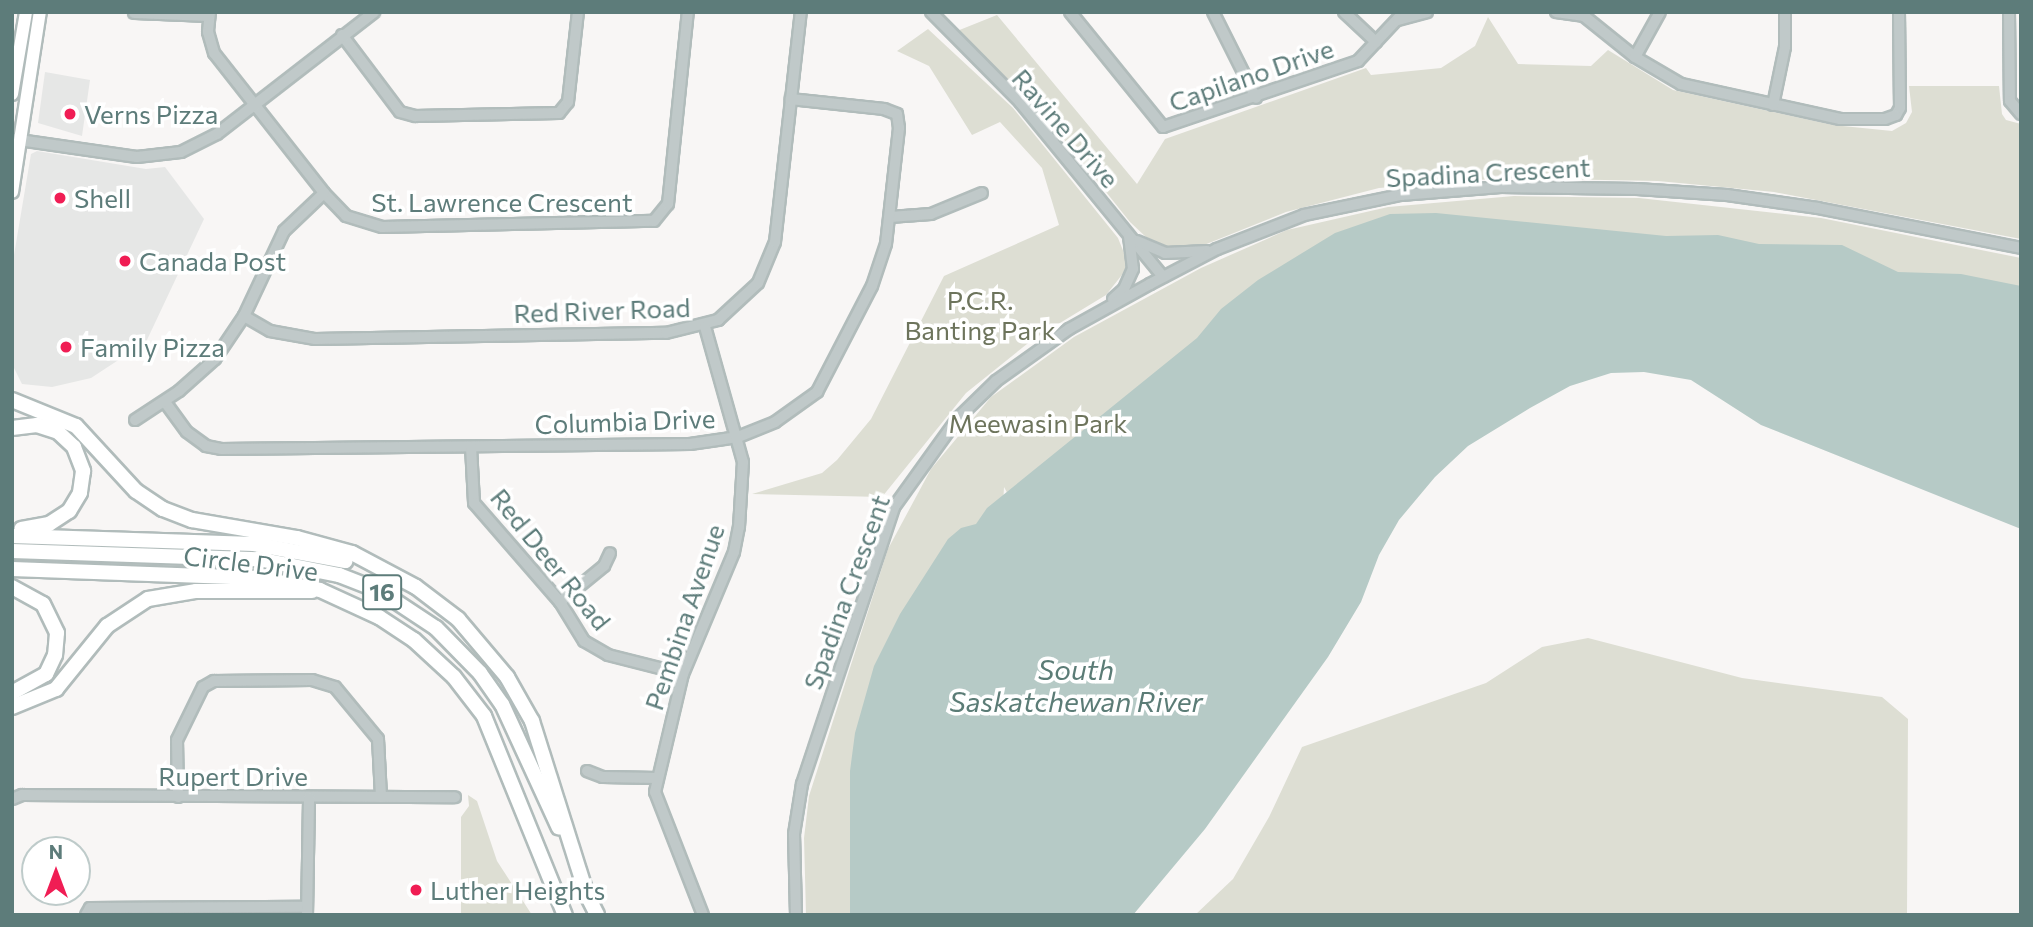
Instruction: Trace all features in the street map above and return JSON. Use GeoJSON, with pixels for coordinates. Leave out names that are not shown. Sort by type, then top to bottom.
{"type":"FeatureCollection","features":[{"type":"Feature","properties":{"kind":"highway"},"geometry":{"type":"LineString","coordinates":[[12,400],[53,415],[85,433],[136,491],[163,509],[192,520],[323,544],[381,567],[416,587],[458,620],[482,646],[532,720],[587,895]]}},
{"type":"Feature","properties":{"kind":"highway"},"geometry":{"type":"LineString","coordinates":[[12,413],[53,415]]}},
{"type":"Feature","properties":{"kind":"highway"},"geometry":{"type":"LineString","coordinates":[[12,428],[37,425],[64,436],[79,457],[83,478],[77,499],[64,516],[49,524],[12,530]]}},
{"type":"Feature","properties":{"kind":"highway"},"geometry":{"type":"LineString","coordinates":[[12,536],[200,541],[286,548],[341,560],[416,587]]}},
{"type":"Feature","properties":{"kind":"highway","name":"Circle Drive"},"geometry":{"type":"LineString","coordinates":[[12,551],[269,561],[340,575],[398,601],[458,647],[502,704],[597,915]]}},
{"type":"Feature","properties":{"kind":"highway","name":"Circle Drive"},"geometry":{"type":"LineString","coordinates":[[12,569],[237,576],[320,590],[359,605],[414,640],[454,677],[484,716],[565,915]]}},
{"type":"Feature","properties":{"kind":"highway"},"geometry":{"type":"LineString","coordinates":[[12,587],[43,604],[57,633],[55,655],[46,674],[12,693]]}},
{"type":"Feature","properties":{"kind":"highway"},"geometry":{"type":"LineString","coordinates":[[12,707],[56,689],[107,626],[148,599],[182,592],[292,594],[320,590]]}},
{"type":"Feature","properties":{"kind":"main road"},"geometry":{"type":"LineString","coordinates":[[12,94],[26,12]]}},
{"type":"Feature","properties":{"kind":"main road"},"geometry":{"type":"LineString","coordinates":[[12,192],[16,139],[40,12]]}},
{"type":"Feature","properties":{"kind":"street"},"geometry":{"type":"LineString","coordinates":[[16,139],[127,156],[163,156],[217,134],[254,102],[374,12]]}},
{"type":"Feature","properties":{"kind":"street"},"geometry":{"type":"LineString","coordinates":[[342,35],[400,111],[415,116],[559,113],[568,102],[578,12]]}},
{"type":"Feature","properties":{"kind":"street","name":"St. Lawrence Crescent"},"geometry":{"type":"LineString","coordinates":[[209,14],[214,53],[324,193],[346,216],[382,227],[654,221],[668,204],[688,12]]}},
{"type":"Feature","properties":{"kind":"street","name":"Red River Road"},"geometry":{"type":"LineString","coordinates":[[244,316],[270,331],[315,339],[666,334],[705,327],[744,300],[769,264],[775,243],[801,12]]}},
{"type":"Feature","properties":{"kind":"street","name":"Ravine Drive"},"geometry":{"type":"LineString","coordinates":[[931,12],[1020,102],[1163,277]]}},
{"type":"Feature","properties":{"kind":"street","name":"Capilano Drive"},"geometry":{"type":"LineString","coordinates":[[1070,12],[1163,127],[1256,98],[1358,61],[1401,16],[1427,12]]}},
{"type":"Feature","properties":{"kind":"street"},"geometry":{"type":"LineString","coordinates":[[1213,12],[1256,98]]}},
{"type":"Feature","properties":{"kind":"street"},"geometry":{"type":"LineString","coordinates":[[1344,12],[1376,42]]}},
{"type":"Feature","properties":{"kind":"street"},"geometry":{"type":"LineString","coordinates":[[1556,12],[1581,14],[1635,57],[1681,84],[1840,119],[1892,118],[1900,108],[1899,12]]}},
{"type":"Feature","properties":{"kind":"street"},"geometry":{"type":"LineString","coordinates":[[1635,57],[1660,12]]}},
{"type":"Feature","properties":{"kind":"street"},"geometry":{"type":"LineString","coordinates":[[1773,105],[1785,47],[1785,12]]}},
{"type":"Feature","properties":{"kind":"street"},"geometry":{"type":"LineString","coordinates":[[2009,12],[2010,101],[2021,114]]}},
{"type":"Feature","properties":{"kind":"street"},"geometry":{"type":"LineString","coordinates":[[134,13],[209,14]]}},
{"type":"Feature","properties":{"kind":"street","name":"Columbia Drive"},"geometry":{"type":"LineString","coordinates":[[165,402],[198,442],[221,449],[691,444],[738,437],[798,409],[817,392],[872,286],[890,217],[900,128],[897,114],[791,99]]}},
{"type":"Feature","properties":{"kind":"street","name":"Spadina Crescent"},"geometry":{"type":"LineString","coordinates":[[796,915],[794,834],[802,784],[894,507],[958,418],[1031,354],[1097,313],[1163,277],[1217,249],[1304,215],[1367,200],[1447,190],[1577,187],[1727,195],[1818,208],[2021,248]]}},
{"type":"Feature","properties":{"kind":"street"},"geometry":{"type":"LineString","coordinates":[[135,421],[165,402],[215,359],[244,316],[279,239],[324,193]]}},
{"type":"Feature","properties":{"kind":"street"},"geometry":{"type":"LineString","coordinates":[[890,217],[931,214],[982,193]]}},
{"type":"Feature","properties":{"kind":"street"},"geometry":{"type":"LineString","coordinates":[[1128,234],[1166,253],[1217,249]]}},
{"type":"Feature","properties":{"kind":"street"},"geometry":{"type":"LineString","coordinates":[[1097,313],[1124,289],[1131,276],[1133,258],[1128,234]]}},
{"type":"Feature","properties":{"kind":"street","name":"Pembina Avenue"},"geometry":{"type":"LineString","coordinates":[[703,915],[657,800],[657,778],[683,674],[734,552],[741,496],[738,437],[705,327]]}},
{"type":"Feature","properties":{"kind":"street","name":"Red Deer Road"},"geometry":{"type":"LineString","coordinates":[[471,447],[474,503],[560,602],[575,631],[592,648],[683,674]]}},
{"type":"Feature","properties":{"kind":"street"},"geometry":{"type":"LineString","coordinates":[[560,602],[604,566],[610,553]]}},
{"type":"Feature","properties":{"kind":"street"},"geometry":{"type":"LineString","coordinates":[[178,797],[177,740],[203,687],[214,681],[300,680],[324,681],[335,687],[372,730],[381,756],[381,797]]}},
{"type":"Feature","properties":{"kind":"street"},"geometry":{"type":"LineString","coordinates":[[587,771],[603,777],[657,778]]}},
{"type":"Feature","properties":{"kind":"street","name":"Rupert Drive"},"geometry":{"type":"LineString","coordinates":[[12,799],[22,795],[455,797]]}},
{"type":"Feature","properties":{"kind":"street"},"geometry":{"type":"LineString","coordinates":[[86,915],[90,908],[307,911],[309,797]]}},
{"type":"Feature","properties":{"kind":"shaded area"},"geometry":{"type":"Polygon","coordinates":[[[45,72],[90,80],[82,136],[38,123],[45,72]]]}},
{"type":"Feature","properties":{"kind":"shaded area"},"geometry":{"type":"Polygon","coordinates":[[[37,151],[146,169],[165,167],[204,219],[146,342],[91,378],[52,387],[22,384],[12,364],[12,267],[31,154],[37,151]]]}},
{"type":"Feature","properties":{"kind":"green space"},"geometry":{"type":"Polygon","coordinates":[[[997,15],[1137,184],[1165,139],[1366,68],[1371,75],[1441,68],[1475,46],[1488,17],[1518,64],[1591,66],[1608,50],[1673,90],[1833,125],[1892,131],[1906,123],[1912,112],[1909,86],[1999,86],[2002,114],[2006,120],[2021,124],[2021,239],[1774,192],[1658,181],[1503,178],[1379,188],[1286,212],[1204,245],[1169,249],[1147,238],[1130,222],[1038,107],[957,31],[997,15]]]}},
{"type":"Feature","properties":{"kind":"green space","name":"P.C.R. Banting Park"},"geometry":{"type":"Polygon","coordinates":[[[928,29],[1013,108],[1118,238],[1126,258],[1125,271],[1106,295],[1032,340],[966,393],[882,497],[752,494],[822,473],[837,460],[871,419],[944,276],[1059,225],[1042,168],[1000,122],[972,135],[929,66],[897,51],[928,29]]]}},
{"type":"Feature","properties":{"kind":"green space","name":"Meewasin Park"},"geometry":{"type":"Polygon","coordinates":[[[1514,196],[1639,198],[1821,218],[2021,258],[2021,290],[1979,287],[1010,498],[1004,487],[1003,506],[852,915],[806,915],[804,838],[809,796],[888,549],[931,469],[991,397],[1074,337],[1201,268],[1287,230],[1388,207],[1514,196]]]}},
{"type":"Feature","properties":{"kind":"green space"},"geometry":{"type":"Polygon","coordinates":[[[1588,638],[1742,678],[1882,697],[1908,719],[1907,915],[1195,915],[1233,879],[1269,817],[1302,747],[1486,683],[1542,647],[1588,638]]]}},
{"type":"Feature","properties":{"kind":"green space"},"geometry":{"type":"Polygon","coordinates":[[[468,795],[477,801],[497,861],[532,915],[461,915],[461,817],[469,806],[468,795]]]}},
{"type":"Feature","properties":{"kind":"water","name":"South Saskatchewan River"},"geometry":{"type":"Polygon","coordinates":[[[1436,213],[1666,236],[1718,235],[1759,244],[1842,245],[1898,272],[1961,274],[2021,286],[2021,529],[1761,425],[1691,380],[1644,372],[1611,373],[1570,386],[1468,446],[1435,477],[1399,520],[1379,555],[1361,602],[1328,657],[1205,829],[1133,915],[850,915],[850,771],[855,733],[874,666],[900,614],[948,539],[961,528],[976,524],[987,508],[1197,338],[1221,309],[1258,280],[1335,233],[1390,214],[1436,213]]]}},
{"type":"Feature","properties":{"kind":"place","name":"Verns Pizza"},"geometry":{"type":"Point","coordinates":[70,114]}},
{"type":"Feature","properties":{"kind":"place","name":"Shell"},"geometry":{"type":"Point","coordinates":[60,198]}},
{"type":"Feature","properties":{"kind":"place","name":"Canada Post"},"geometry":{"type":"Point","coordinates":[125,261]}},
{"type":"Feature","properties":{"kind":"place","name":"Family Pizza"},"geometry":{"type":"Point","coordinates":[66,347]}},
{"type":"Feature","properties":{"kind":"place","name":"Luther Heights"},"geometry":{"type":"Point","coordinates":[416,890]}}]}
